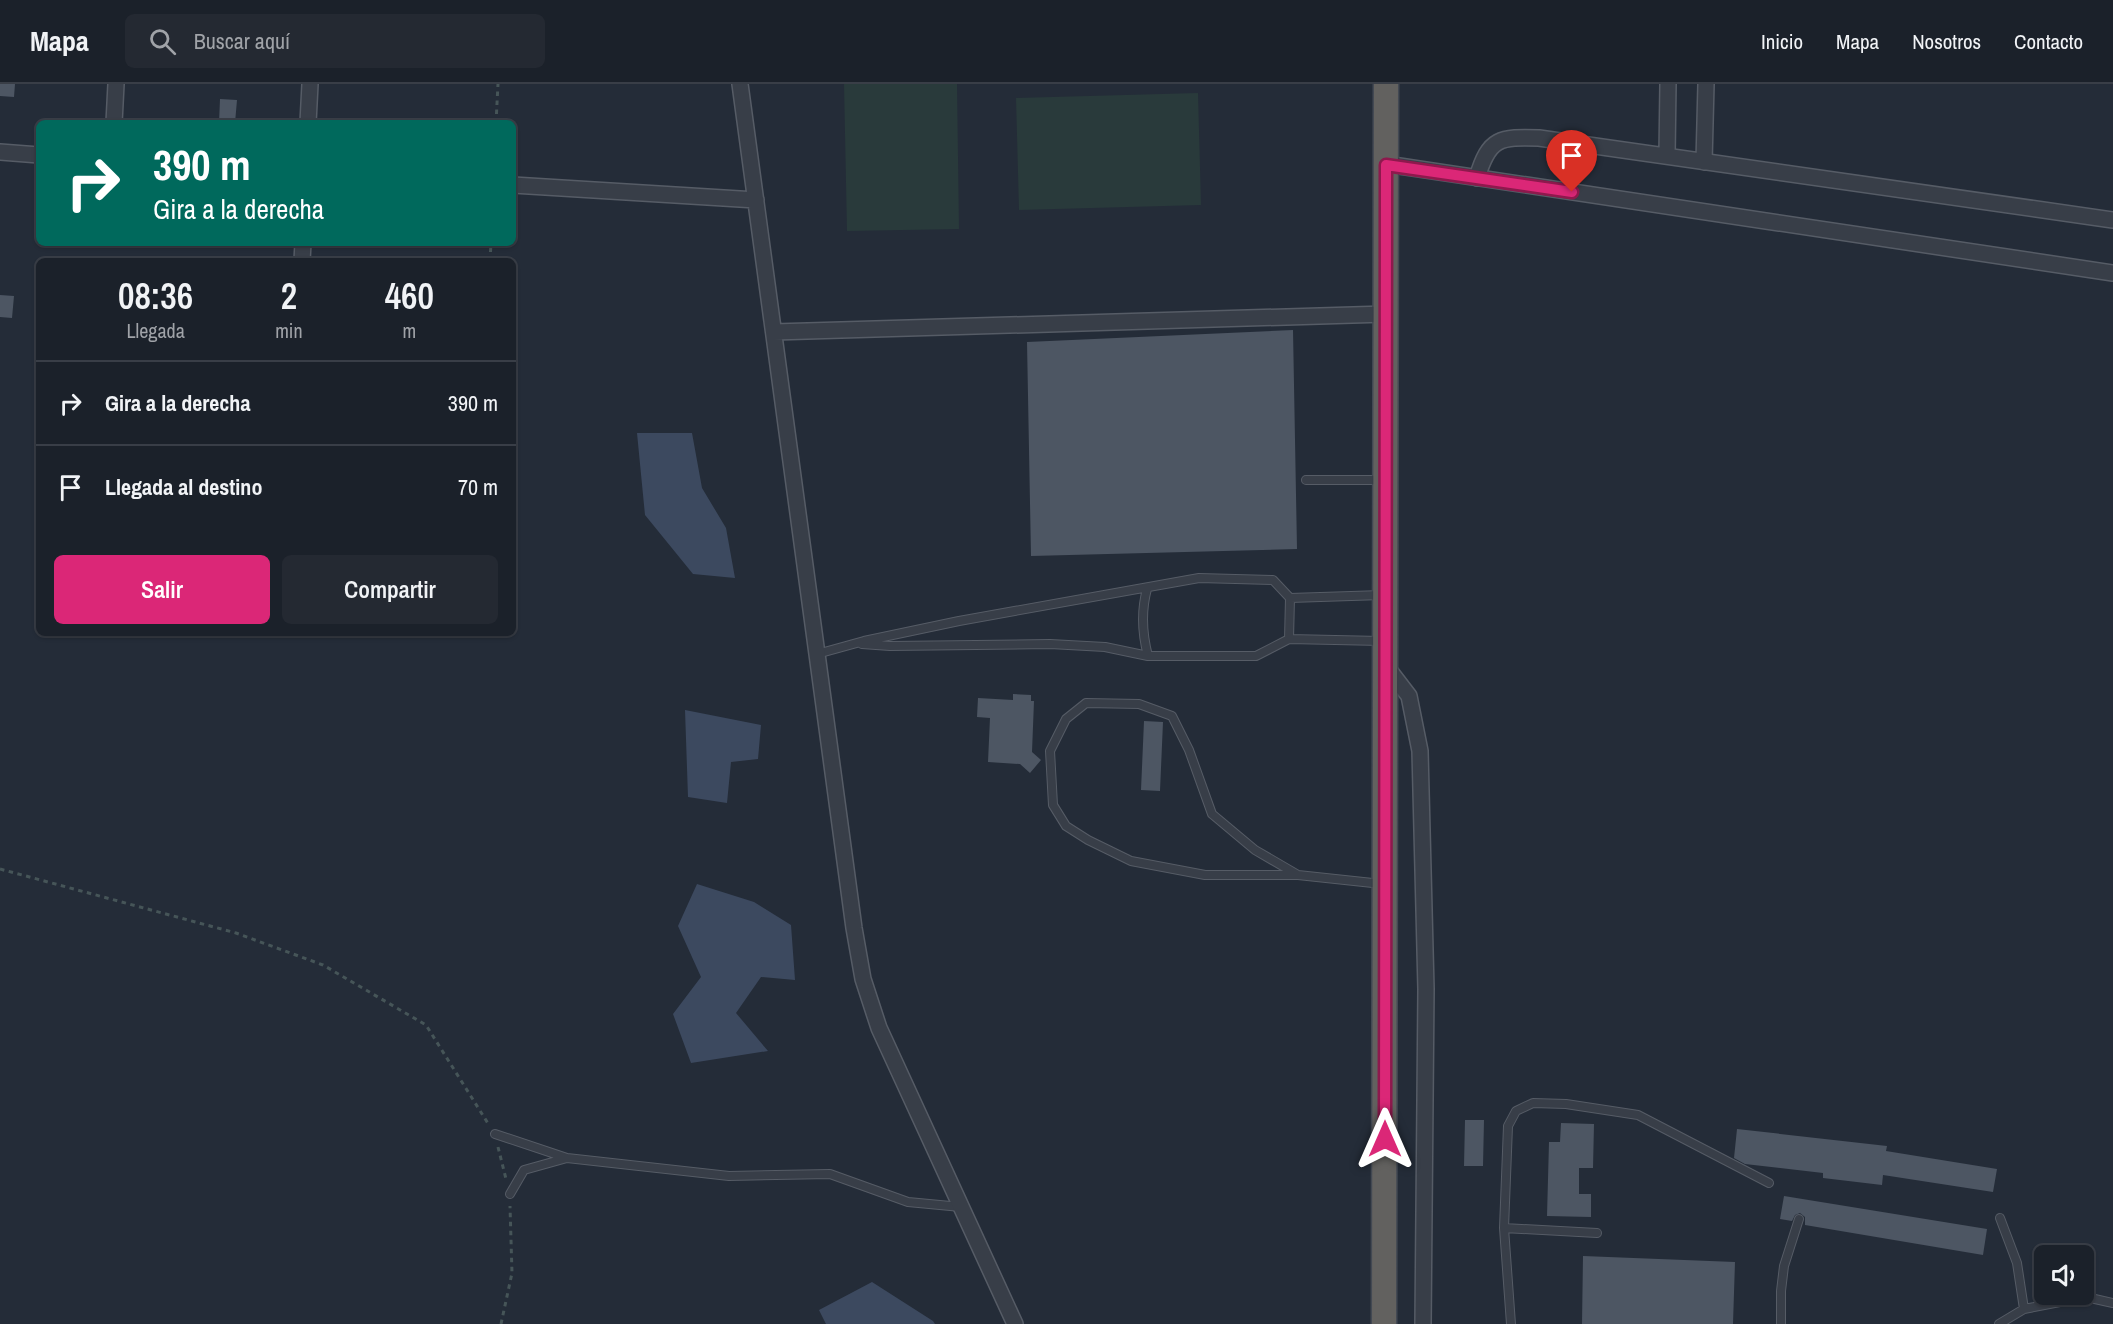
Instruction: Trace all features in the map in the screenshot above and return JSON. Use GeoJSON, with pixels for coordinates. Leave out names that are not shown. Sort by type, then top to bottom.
{"type":"FeatureCollection","features":[{"type":"Feature","properties":{"kind":"highway"},"geometry":{"type":"LineString","coordinates":[[1384,1324],[1386,84]]}},
{"type":"Feature","properties":{"kind":"street"},"geometry":{"type":"LineString","coordinates":[[114,120],[116,84]]}},
{"type":"Feature","properties":{"kind":"street"},"geometry":{"type":"LineString","coordinates":[[308,120],[310,84]]}},
{"type":"Feature","properties":{"kind":"street"},"geometry":{"type":"LineString","coordinates":[[740,84],[863,979],[879,1028],[1015,1324]]}},
{"type":"Feature","properties":{"kind":"street"},"geometry":{"type":"LineString","coordinates":[[1668,84],[1668,156]]}},
{"type":"Feature","properties":{"kind":"street"},"geometry":{"type":"LineString","coordinates":[[1704,162],[1706,84]]}},
{"type":"Feature","properties":{"kind":"street"},"geometry":{"type":"LineString","coordinates":[[1478,178],[1482,161],[1492,147],[1508,137],[1539,138],[2113,220]]}},
{"type":"Feature","properties":{"kind":"street"},"geometry":{"type":"LineString","coordinates":[[0,152],[36,155]]}},
{"type":"Feature","properties":{"kind":"street"},"geometry":{"type":"LineString","coordinates":[[1386,165],[2113,273]]}},
{"type":"Feature","properties":{"kind":"street"},"geometry":{"type":"LineString","coordinates":[[516,185],[756,200]]}},
{"type":"Feature","properties":{"kind":"street"},"geometry":{"type":"LineString","coordinates":[[774,332],[1386,314]]}},
{"type":"Feature","properties":{"kind":"street"},"geometry":{"type":"LineString","coordinates":[[1386,666],[1409,696],[1420,751],[1426,989],[1423,1324]]}},
{"type":"Feature","properties":{"kind":"lane"},"geometry":{"type":"LineString","coordinates":[[1306,480],[1387,480]]}},
{"type":"Feature","properties":{"kind":"lane"},"geometry":{"type":"LineString","coordinates":[[818,654],[959,621],[1199,578],[1274,580],[1290,598],[1289,639]]}},
{"type":"Feature","properties":{"kind":"lane"},"geometry":{"type":"LineString","coordinates":[[1147,589],[1143,605],[1143,638],[1148,656]]}},
{"type":"Feature","properties":{"kind":"lane"},"geometry":{"type":"LineString","coordinates":[[1290,598],[1386,595]]}},
{"type":"Feature","properties":{"kind":"lane"},"geometry":{"type":"LineString","coordinates":[[854,644],[890,646],[1050,644],[1105,647],[1148,656],[1256,656],[1289,639],[1386,641]]}},
{"type":"Feature","properties":{"kind":"lane"},"geometry":{"type":"LineString","coordinates":[[1298,875],[1255,850],[1212,814],[1189,750],[1172,716],[1139,704],[1086,703],[1066,719],[1050,751],[1053,805],[1066,826],[1088,840],[1131,861],[1205,875],[1298,875],[1386,885]]}},
{"type":"Feature","properties":{"kind":"lane"},"geometry":{"type":"LineString","coordinates":[[1511,1324],[1504,1228],[1508,1126],[1516,1111],[1533,1103],[1566,1104],[1638,1115],[1768,1183]]}},
{"type":"Feature","properties":{"kind":"lane"},"geometry":{"type":"LineString","coordinates":[[495,1134],[567,1158],[729,1176],[830,1174],[908,1202],[961,1207]]}},
{"type":"Feature","properties":{"kind":"lane"},"geometry":{"type":"LineString","coordinates":[[510,1194],[524,1170],[567,1158]]}},
{"type":"Feature","properties":{"kind":"lane"},"geometry":{"type":"LineString","coordinates":[[2000,1218],[2017,1263],[2024,1309]]}},
{"type":"Feature","properties":{"kind":"lane"},"geometry":{"type":"LineString","coordinates":[[1781,1324],[1784,1266],[1798,1220]]}},
{"type":"Feature","properties":{"kind":"lane"},"geometry":{"type":"LineString","coordinates":[[1504,1228],[1598,1233]]}},
{"type":"Feature","properties":{"kind":"lane"},"geometry":{"type":"LineString","coordinates":[[1999,1324],[2024,1309],[2086,1297],[2113,1303]]}},
{"type":"Feature","properties":{"kind":"path"},"geometry":{"type":"LineString","coordinates":[[496,120],[498,84]]}},
{"type":"Feature","properties":{"kind":"path"},"geometry":{"type":"LineString","coordinates":[[0,869],[236,933],[323,965],[426,1025],[495,1134],[510,1194],[512,1273],[501,1324]]}},
{"type":"Feature","properties":{"kind":"shaded area"},"geometry":{"type":"Polygon","coordinates":[[[844,84],[957,84],[959,229],[847,231],[844,84]]]}},
{"type":"Feature","properties":{"kind":"shaded area"},"geometry":{"type":"Polygon","coordinates":[[[1198,93],[1201,205],[1019,210],[1016,98],[1198,93]]]}},
{"type":"Feature","properties":{"kind":"water"},"geometry":{"type":"Polygon","coordinates":[[[637,433],[692,433],[702,488],[726,528],[735,578],[693,574],[645,515],[637,433]]]}},
{"type":"Feature","properties":{"kind":"water"},"geometry":{"type":"Polygon","coordinates":[[[685,710],[761,725],[758,759],[731,762],[727,803],[688,797],[685,710]]]}},
{"type":"Feature","properties":{"kind":"water"},"geometry":{"type":"Polygon","coordinates":[[[697,884],[754,902],[791,925],[795,980],[761,977],[736,1013],[768,1051],[691,1063],[673,1014],[701,977],[678,926],[697,884]]]}},
{"type":"Feature","properties":{"kind":"water"},"geometry":{"type":"Polygon","coordinates":[[[872,1282],[935,1324],[826,1324],[819,1310],[872,1282]]]}},
{"type":"Feature","properties":{"kind":"building"},"geometry":{"type":"Polygon","coordinates":[[[0,84],[15,84],[14,97],[0,96],[0,84]]]}},
{"type":"Feature","properties":{"kind":"building"},"geometry":{"type":"Polygon","coordinates":[[[220,99],[237,100],[235,120],[219,120],[220,99]]]}},
{"type":"Feature","properties":{"kind":"building"},"geometry":{"type":"Polygon","coordinates":[[[0,295],[14,296],[12,318],[0,317],[0,295]]]}},
{"type":"Feature","properties":{"kind":"building"},"geometry":{"type":"Polygon","coordinates":[[[1293,330],[1297,549],[1031,556],[1027,342],[1293,330]]]}},
{"type":"Feature","properties":{"kind":"building"},"geometry":{"type":"Polygon","coordinates":[[[1013,694],[1031,695],[1031,701],[1034,701],[1032,752],[1041,760],[1030,773],[1020,764],[988,762],[990,718],[977,717],[978,698],[1013,700],[1013,694]]]}},
{"type":"Feature","properties":{"kind":"building"},"geometry":{"type":"Polygon","coordinates":[[[1144,721],[1163,722],[1160,791],[1141,790],[1144,721]]]}},
{"type":"Feature","properties":{"kind":"building"},"geometry":{"type":"Polygon","coordinates":[[[1465,1120],[1484,1120],[1483,1166],[1464,1166],[1465,1120]]]}},
{"type":"Feature","properties":{"kind":"building"},"geometry":{"type":"Polygon","coordinates":[[[1561,1123],[1594,1124],[1593,1168],[1579,1168],[1579,1194],[1591,1194],[1591,1217],[1547,1216],[1549,1142],[1560,1142],[1561,1123]]]}},
{"type":"Feature","properties":{"kind":"building"},"geometry":{"type":"Polygon","coordinates":[[[1737,1129],[1887,1146],[1886,1151],[1997,1169],[1993,1192],[1883,1175],[1882,1185],[1823,1178],[1823,1173],[1745,1164],[1734,1158],[1737,1129]]]}},
{"type":"Feature","properties":{"kind":"building"},"geometry":{"type":"Polygon","coordinates":[[[1784,1196],[1987,1229],[1983,1255],[1805,1225],[1805,1217],[1800,1213],[1795,1215],[1792,1221],[1780,1219],[1784,1196]]]}},
{"type":"Feature","properties":{"kind":"building"},"geometry":{"type":"Polygon","coordinates":[[[1583,1256],[1735,1262],[1733,1324],[1582,1324],[1583,1256]]]}},
{"type":"Feature","properties":{"kind":"route"},"geometry":{"type":"LineString","coordinates":[[1385,1139],[1386,165],[1572,192]]}}]}
